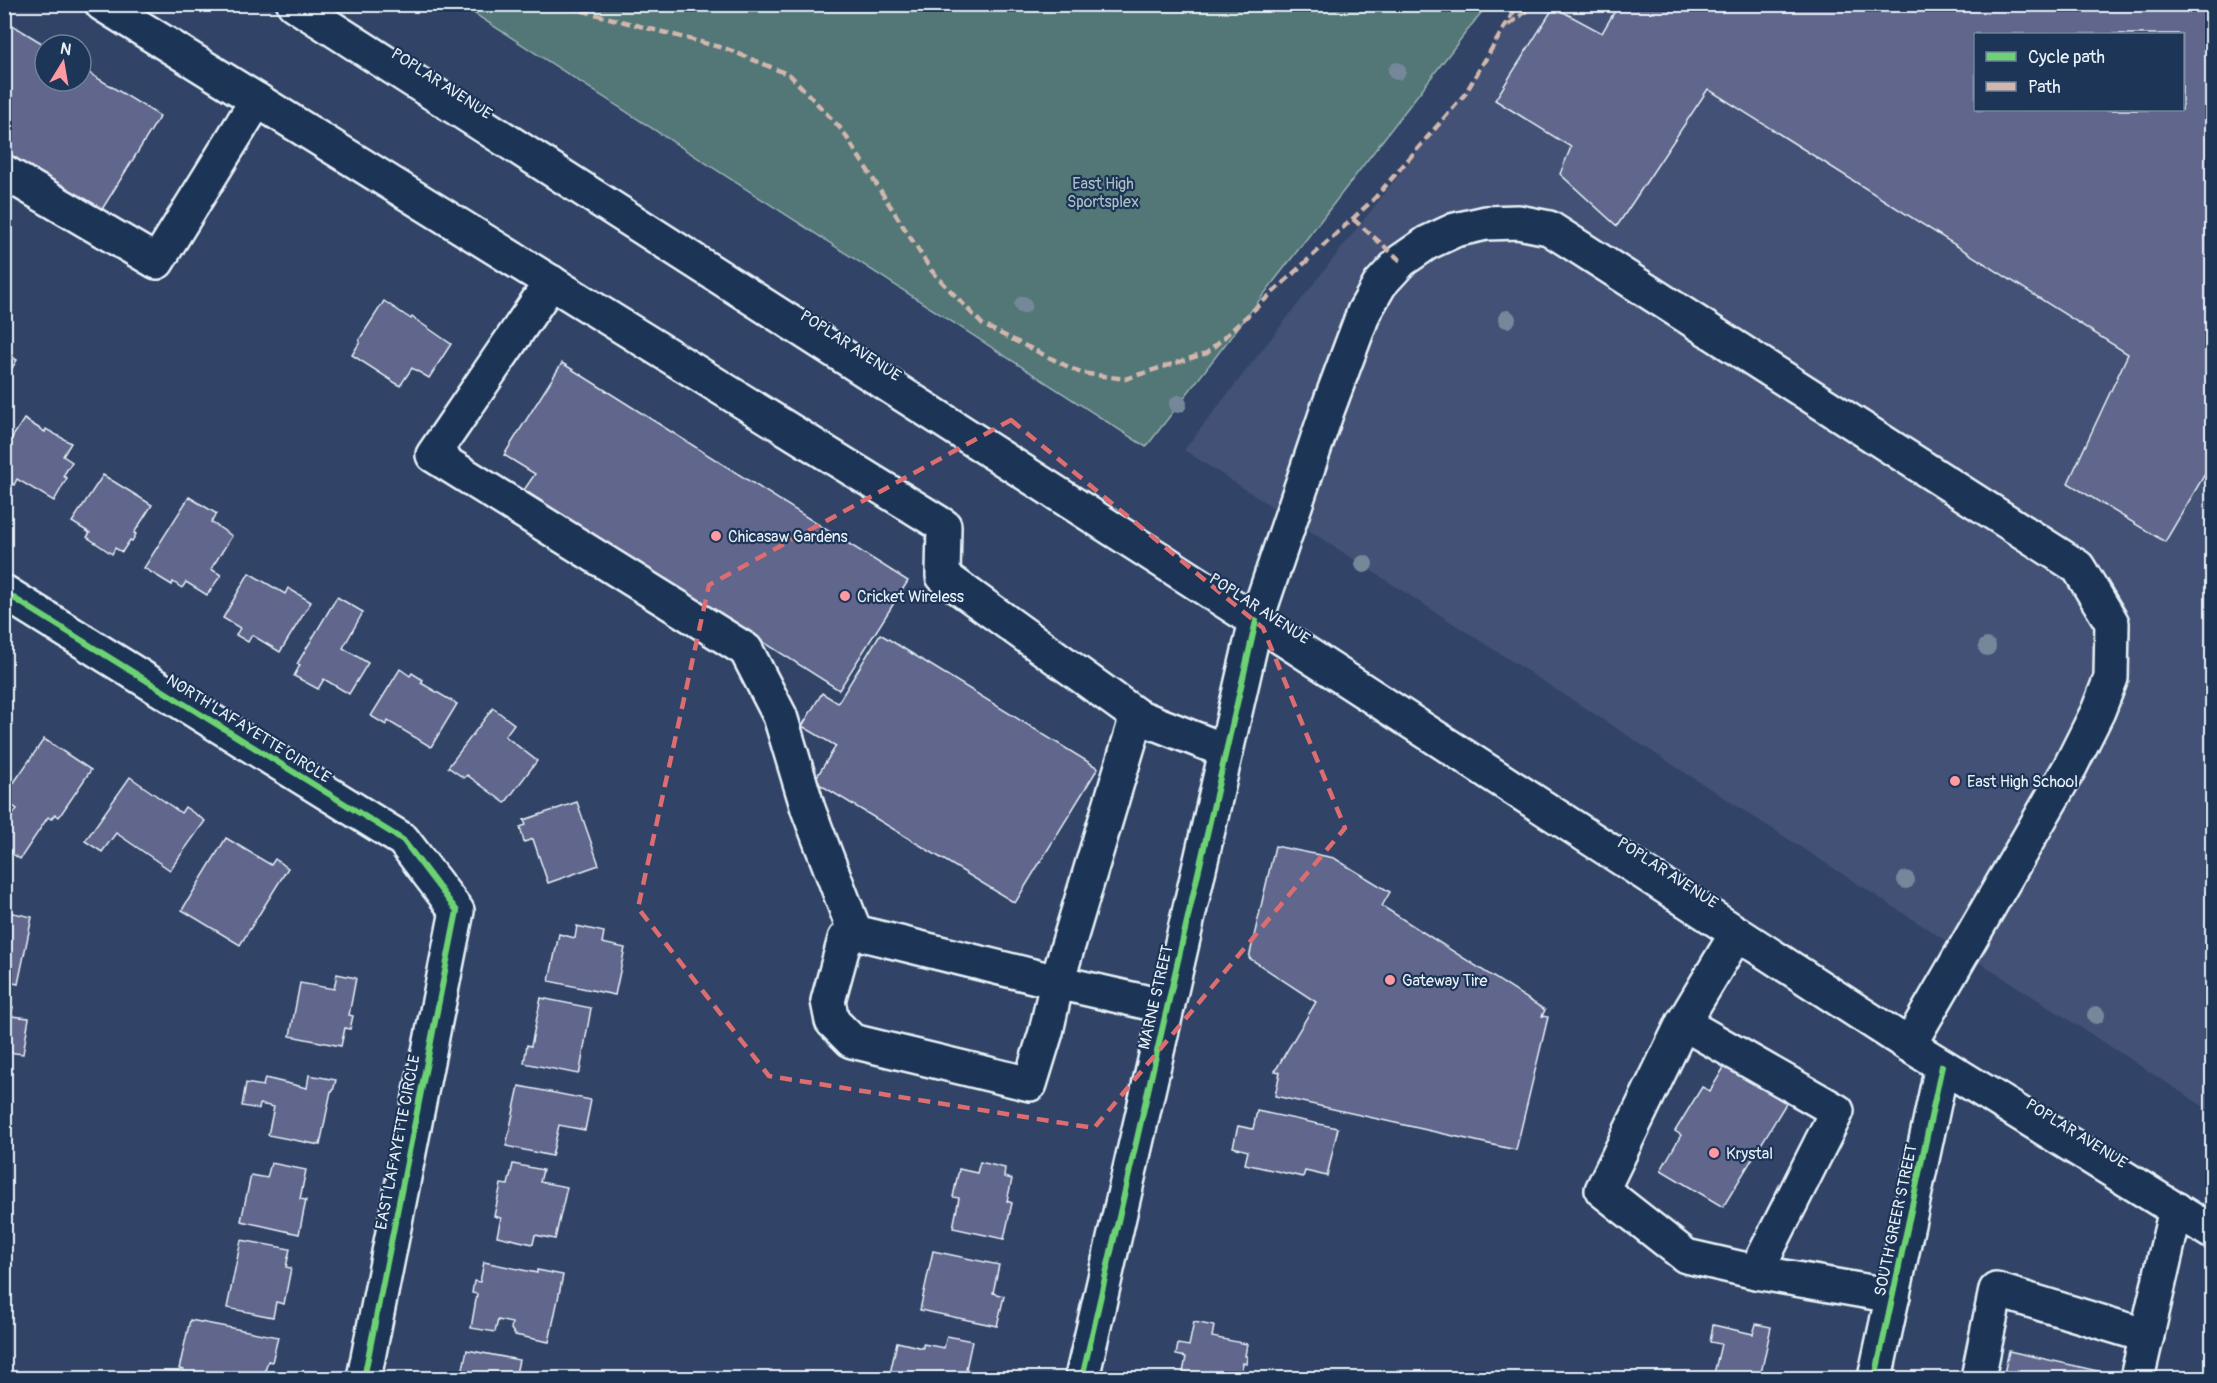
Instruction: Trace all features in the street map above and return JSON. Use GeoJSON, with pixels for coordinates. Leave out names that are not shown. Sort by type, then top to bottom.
{"type":"FeatureCollection","features":[{"type":"Feature","properties":{"kind":"main road"},"geometry":{"type":"LineString","coordinates":[[102,4],[944,526],[943,576],[1137,716],[1226,751]]}},
{"type":"Feature","properties":{"kind":"main road","name":"POPLAR AVENUE"},"geometry":{"type":"LineString","coordinates":[[294,4],[1256,621],[1909,1045],[2212,1232]]}},
{"type":"Feature","properties":{"kind":"main road"},"geometry":{"type":"LineString","coordinates":[[4,172],[157,262],[257,100]]}},
{"type":"Feature","properties":{"kind":"main road","name":"MARNE STREET"},"geometry":{"type":"LineString","coordinates":[[1082,1378],[1256,621],[1327,411],[1364,312],[1380,284],[1401,261],[1427,243],[1455,230],[1486,223],[1518,222],[1549,228],[2078,567],[2112,623],[2111,678],[2098,711],[2070,767],[1909,1045]]}},
{"type":"Feature","properties":{"kind":"main road"},"geometry":{"type":"LineString","coordinates":[[551,282],[434,455],[746,650],[780,716],[808,809],[855,932]]}},
{"type":"Feature","properties":{"kind":"main road","name":"NORTH LAFAYETTE CIRCLE"},"geometry":{"type":"LineString","coordinates":[[4,592],[403,840],[457,911]]}},
{"type":"Feature","properties":{"kind":"main road"},"geometry":{"type":"LineString","coordinates":[[1137,716],[1057,982],[1046,1032],[1030,1084],[852,1041],[832,1021],[828,1001],[845,939],[855,932],[1057,982],[1167,1007]]}},
{"type":"Feature","properties":{"kind":"main road","name":"EAST LAFAYETTE CIRCLE"},"geometry":{"type":"LineString","coordinates":[[363,1378],[457,911]]}},
{"type":"Feature","properties":{"kind":"main road"},"geometry":{"type":"LineString","coordinates":[[1737,933],[1683,1023],[1602,1190],[1686,1256],[1756,1272],[1893,1296]]}},
{"type":"Feature","properties":{"kind":"main road"},"geometry":{"type":"LineString","coordinates":[[1683,1023],[1837,1111],[1756,1272]]}},
{"type":"Feature","properties":{"kind":"main road","name":"SOUTH GREER STREET"},"geometry":{"type":"LineString","coordinates":[[1875,1378],[1942,1066]]}},
{"type":"Feature","properties":{"kind":"main road"},"geometry":{"type":"LineString","coordinates":[[2138,1378],[2176,1209]]}},
{"type":"Feature","properties":{"kind":"main road"},"geometry":{"type":"LineString","coordinates":[[1978,1378],[1996,1290],[2147,1336]]}},
{"type":"Feature","properties":{"kind":"highlighted area"},"geometry":{"type":"Polygon","coordinates":[[[1011,420],[1263,628],[1345,828],[1094,1128],[769,1076],[638,908],[709,585],[1011,420]]]}},
{"type":"Feature","properties":{"kind":"shaded area","name":"East High School"},"geometry":{"type":"Polygon","coordinates":[[[1519,5],[2212,5],[2212,1112],[1184,450],[1472,81],[1519,5]]]}},
{"type":"Feature","properties":{"kind":"green space","name":"East High Sportsplex"},"geometry":{"type":"Polygon","coordinates":[[[461,5],[1487,5],[1146,447],[461,5]]]}},
{"type":"Feature","properties":{"kind":"building"},"geometry":{"type":"Polygon","coordinates":[[[1619,4],[2212,4],[2212,462],[2165,542],[2068,483],[2128,354],[1708,89],[1617,226],[1560,174],[1571,147],[1495,100],[1554,7],[1602,33],[1619,4]]]}},
{"type":"Feature","properties":{"kind":"building"},"geometry":{"type":"Polygon","coordinates":[[[4,20],[33,38],[33,93],[93,93],[93,75],[160,116],[96,219],[4,163],[4,20]]]}},
{"type":"Feature","properties":{"kind":"building"},"geometry":{"type":"Polygon","coordinates":[[[384,301],[451,344],[429,378],[412,368],[400,386],[352,355],[384,301]]]}},
{"type":"Feature","properties":{"kind":"building"},"geometry":{"type":"Polygon","coordinates":[[[4,352],[17,360],[4,381],[4,352]]]}},
{"type":"Feature","properties":{"kind":"building","name":"Chicasaw Gardens"},"geometry":{"type":"Polygon","coordinates":[[[562,363],[908,581],[839,690],[524,490],[535,474],[504,455],[562,363]]]}},
{"type":"Feature","properties":{"kind":"building"},"geometry":{"type":"Polygon","coordinates":[[[24,419],[45,432],[46,429],[71,443],[63,456],[72,462],[63,476],[67,478],[54,501],[17,479],[14,485],[4,479],[4,450],[24,419]]]}},
{"type":"Feature","properties":{"kind":"building"},"geometry":{"type":"Polygon","coordinates":[[[103,475],[152,505],[134,533],[136,534],[132,541],[130,540],[122,552],[115,548],[112,554],[87,537],[90,533],[72,522],[103,475]]]}},
{"type":"Feature","properties":{"kind":"building"},"geometry":{"type":"Polygon","coordinates":[[[189,497],[217,514],[211,522],[232,536],[211,569],[221,575],[207,595],[186,582],[182,588],[173,582],[172,585],[144,568],[189,497]]]}},
{"type":"Feature","properties":{"kind":"building"},"geometry":{"type":"Polygon","coordinates":[[[249,573],[285,594],[288,588],[311,602],[280,652],[252,635],[248,642],[236,635],[240,628],[223,618],[249,573]]]}},
{"type":"Feature","properties":{"kind":"building"},"geometry":{"type":"Polygon","coordinates":[[[337,597],[363,612],[343,648],[368,663],[349,694],[324,679],[318,689],[294,676],[300,665],[297,664],[337,597]]]}},
{"type":"Feature","properties":{"kind":"building"},"geometry":{"type":"Polygon","coordinates":[[[880,634],[1098,768],[1015,903],[814,781],[836,746],[802,726],[822,693],[838,703],[880,634]]]}},
{"type":"Feature","properties":{"kind":"building"},"geometry":{"type":"Polygon","coordinates":[[[400,669],[410,676],[412,673],[423,680],[421,683],[457,704],[431,747],[388,721],[386,725],[371,716],[400,669]]]}},
{"type":"Feature","properties":{"kind":"building"},"geometry":{"type":"Polygon","coordinates":[[[493,708],[514,724],[505,736],[537,761],[505,803],[467,775],[464,778],[448,767],[493,708]]]}},
{"type":"Feature","properties":{"kind":"building"},"geometry":{"type":"Polygon","coordinates":[[[44,739],[91,770],[59,817],[55,814],[51,819],[48,817],[20,859],[4,848],[4,827],[17,809],[4,800],[4,797],[44,739]]]}},
{"type":"Feature","properties":{"kind":"building"},"geometry":{"type":"Polygon","coordinates":[[[130,777],[181,813],[185,807],[205,821],[170,870],[116,833],[102,852],[85,841],[130,777]]]}},
{"type":"Feature","properties":{"kind":"building"},"geometry":{"type":"Polygon","coordinates":[[[577,802],[599,865],[548,883],[533,839],[524,842],[520,827],[526,825],[524,820],[577,802]]]}},
{"type":"Feature","properties":{"kind":"building"},"geometry":{"type":"Polygon","coordinates":[[[226,838],[271,865],[275,859],[288,868],[240,945],[182,910],[226,838]]]}},
{"type":"Feature","properties":{"kind":"building","name":"Gateway Tire"},"geometry":{"type":"Polygon","coordinates":[[[1275,846],[1334,858],[1390,892],[1382,906],[1545,1010],[1542,1016],[1548,1017],[1516,1150],[1275,1096],[1280,1072],[1275,1071],[1316,1002],[1249,958],[1275,846]]]}},
{"type":"Feature","properties":{"kind":"building"},"geometry":{"type":"Polygon","coordinates":[[[4,911],[32,917],[18,984],[4,981],[4,911]]]}},
{"type":"Feature","properties":{"kind":"building"},"geometry":{"type":"Polygon","coordinates":[[[577,926],[604,932],[602,943],[625,948],[615,995],[549,981],[559,934],[575,938],[577,926]]]}},
{"type":"Feature","properties":{"kind":"building"},"geometry":{"type":"Polygon","coordinates":[[[337,974],[356,978],[349,1015],[353,1016],[350,1029],[345,1028],[341,1046],[290,1036],[300,983],[334,989],[337,974]]]}},
{"type":"Feature","properties":{"kind":"building"},"geometry":{"type":"Polygon","coordinates":[[[541,998],[591,1008],[578,1074],[524,1063],[527,1045],[531,1046],[541,998]]]}},
{"type":"Feature","properties":{"kind":"building"},"geometry":{"type":"Polygon","coordinates":[[[4,1005],[13,1007],[11,1016],[29,1018],[23,1054],[6,1052],[4,1059],[4,1005]]]}},
{"type":"Feature","properties":{"kind":"building","name":"Krystal"},"geometry":{"type":"Polygon","coordinates":[[[1726,1064],[1788,1100],[1723,1207],[1661,1170],[1681,1135],[1675,1131],[1702,1087],[1710,1091],[1726,1064]]]}},
{"type":"Feature","properties":{"kind":"building"},"geometry":{"type":"Polygon","coordinates":[[[309,1075],[336,1080],[333,1091],[331,1091],[320,1145],[268,1135],[274,1107],[260,1104],[259,1109],[242,1106],[246,1083],[263,1086],[265,1078],[307,1088],[309,1075]]]}},
{"type":"Feature","properties":{"kind":"building"},"geometry":{"type":"Polygon","coordinates":[[[519,1086],[591,1100],[585,1130],[559,1125],[552,1156],[506,1146],[519,1086]]]}},
{"type":"Feature","properties":{"kind":"building"},"geometry":{"type":"Polygon","coordinates":[[[1257,1111],[1338,1128],[1327,1176],[1305,1171],[1303,1177],[1245,1164],[1248,1151],[1233,1147],[1238,1126],[1253,1129],[1257,1111]]]}},
{"type":"Feature","properties":{"kind":"building"},"geometry":{"type":"Polygon","coordinates":[[[980,1162],[1005,1168],[1004,1177],[1012,1179],[1007,1201],[1012,1203],[1004,1239],[953,1228],[959,1198],[953,1197],[959,1169],[977,1173],[980,1162]]]}},
{"type":"Feature","properties":{"kind":"building"},"geometry":{"type":"Polygon","coordinates":[[[271,1163],[306,1170],[300,1199],[306,1200],[299,1234],[241,1221],[251,1175],[267,1178],[271,1163]]]}},
{"type":"Feature","properties":{"kind":"building"},"geometry":{"type":"Polygon","coordinates":[[[513,1164],[543,1170],[540,1182],[567,1187],[555,1239],[535,1235],[533,1244],[497,1236],[501,1218],[494,1216],[501,1184],[508,1185],[513,1164]]]}},
{"type":"Feature","properties":{"kind":"building"},"geometry":{"type":"Polygon","coordinates":[[[241,1240],[290,1249],[286,1267],[291,1268],[284,1304],[276,1302],[273,1317],[227,1308],[241,1240]]]}},
{"type":"Feature","properties":{"kind":"building"},"geometry":{"type":"Polygon","coordinates":[[[933,1251],[999,1265],[993,1293],[1004,1296],[997,1326],[920,1310],[933,1251]]]}},
{"type":"Feature","properties":{"kind":"building"},"geometry":{"type":"Polygon","coordinates":[[[484,1262],[537,1273],[537,1270],[563,1275],[549,1342],[515,1335],[511,1329],[512,1323],[498,1320],[495,1332],[471,1328],[477,1294],[472,1293],[474,1281],[480,1282],[484,1262]]]}},
{"type":"Feature","properties":{"kind":"building"},"geometry":{"type":"Polygon","coordinates":[[[190,1320],[278,1337],[272,1362],[268,1361],[263,1378],[182,1378],[184,1370],[179,1369],[190,1320]]]}},
{"type":"Feature","properties":{"kind":"building"},"geometry":{"type":"Polygon","coordinates":[[[1194,1322],[1214,1326],[1212,1337],[1247,1344],[1246,1364],[1243,1363],[1240,1378],[1182,1378],[1186,1357],[1176,1355],[1178,1344],[1189,1346],[1194,1322]]]}},
{"type":"Feature","properties":{"kind":"building"},"geometry":{"type":"Polygon","coordinates":[[[1756,1324],[1771,1327],[1760,1378],[1713,1378],[1721,1344],[1710,1342],[1713,1325],[1753,1334],[1756,1324]]]}},
{"type":"Feature","properties":{"kind":"building"},"geometry":{"type":"Polygon","coordinates":[[[947,1336],[972,1341],[966,1369],[972,1371],[970,1378],[889,1378],[897,1342],[923,1348],[923,1344],[944,1348],[947,1336]]]}},
{"type":"Feature","properties":{"kind":"building"},"geometry":{"type":"Polygon","coordinates":[[[467,1350],[519,1360],[515,1378],[461,1378],[467,1350]]]}},
{"type":"Feature","properties":{"kind":"building"},"geometry":{"type":"Polygon","coordinates":[[[2009,1351],[2098,1371],[2097,1378],[2003,1378],[2009,1351]]]}},
{"type":"Feature","properties":{"kind":"marked path"},"geometry":{"type":"LineString","coordinates":[[556,4],[727,49],[790,75],[842,130],[931,270],[983,325],[1081,373],[1125,379],[1207,353],[1374,199],[1465,94],[1518,4]]}},
{"type":"Feature","properties":{"kind":"marked path"},"geometry":{"type":"LineString","coordinates":[[1509,25],[1535,4]]}},
{"type":"Feature","properties":{"kind":"marked path"},"geometry":{"type":"LineString","coordinates":[[1353,219],[1401,261]]}},
{"type":"Feature","properties":{"kind":"cycle path"},"geometry":{"type":"LineString","coordinates":[[4,592],[403,840],[457,911],[364,1378]]}},
{"type":"Feature","properties":{"kind":"cycle path"},"geometry":{"type":"LineString","coordinates":[[1082,1378],[1256,621]]}},
{"type":"Feature","properties":{"kind":"cycle path"},"geometry":{"type":"LineString","coordinates":[[1875,1378],[1942,1066]]}},
{"type":"Feature","properties":{"kind":"place","name":"Chicasaw Gardens"},"geometry":{"type":"Point","coordinates":[716,536]}},
{"type":"Feature","properties":{"kind":"place","name":"Cricket Wireless"},"geometry":{"type":"Point","coordinates":[845,596]}},
{"type":"Feature","properties":{"kind":"place","name":"East High School"},"geometry":{"type":"Point","coordinates":[1955,781]}},
{"type":"Feature","properties":{"kind":"place","name":"Gateway Tire"},"geometry":{"type":"Point","coordinates":[1390,980]}},
{"type":"Feature","properties":{"kind":"place","name":"Krystal"},"geometry":{"type":"Point","coordinates":[1714,1153]}}]}
